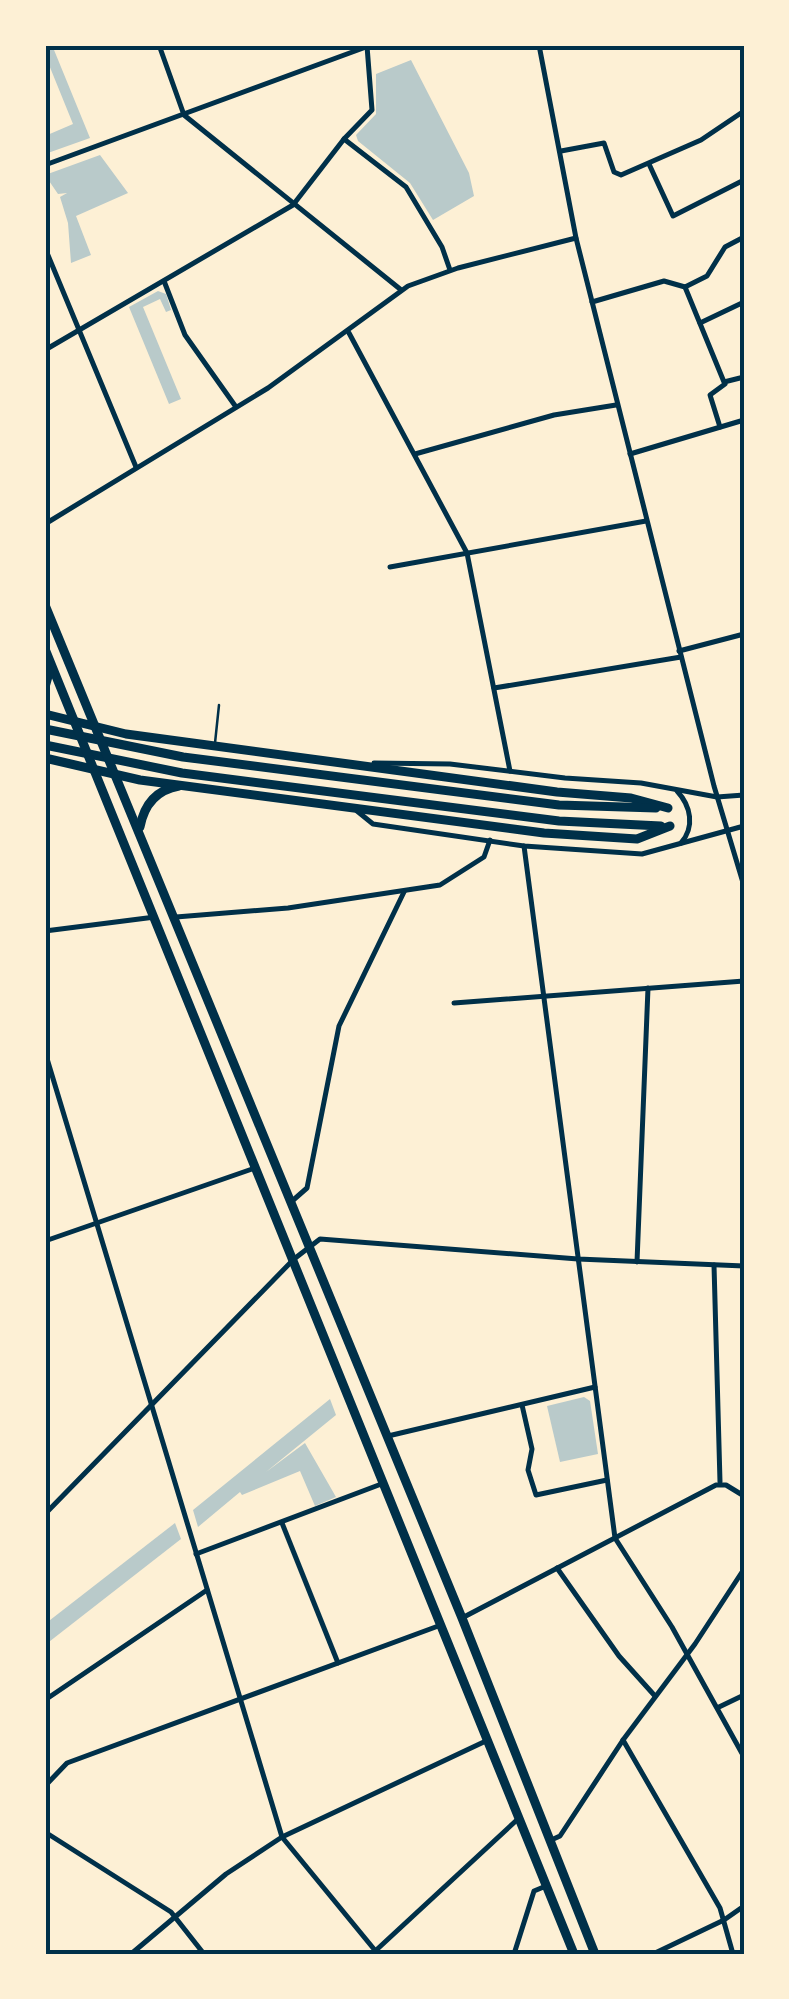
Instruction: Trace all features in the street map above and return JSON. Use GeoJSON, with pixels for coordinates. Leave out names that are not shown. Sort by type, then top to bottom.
{"type":"FeatureCollection","features":[{"type":"Feature","properties":{"kind":"main road"},"geometry":{"type":"LineString","coordinates":[[45,605],[140,828],[595,1954]]}},
{"type":"Feature","properties":{"kind":"main road"},"geometry":{"type":"LineString","coordinates":[[45,650],[574,1954]]}},
{"type":"Feature","properties":{"kind":"main road"},"geometry":{"type":"LineString","coordinates":[[45,687],[52,665]]}},
{"type":"Feature","properties":{"kind":"main road"},"geometry":{"type":"LineString","coordinates":[[45,714],[95,728],[557,792],[630,798],[668,808],[560,805],[340,778],[162,754],[45,729]]}},
{"type":"Feature","properties":{"kind":"main road"},"geometry":{"type":"LineString","coordinates":[[45,745],[154,769],[338,793],[558,821],[670,826],[637,839],[544,833],[179,786],[95,772],[45,758]]}},
{"type":"Feature","properties":{"kind":"main road"},"geometry":{"type":"LineString","coordinates":[[209,790],[215,746]]}},
{"type":"Feature","properties":{"kind":"main road"},"geometry":{"type":"LineString","coordinates":[[140,828],[143,814],[156,794],[179,786]]}},
{"type":"Feature","properties":{"kind":"street"},"geometry":{"type":"LineString","coordinates":[[159,45],[184,115],[401,290]]}},
{"type":"Feature","properties":{"kind":"street"},"geometry":{"type":"LineString","coordinates":[[539,45],[576,238],[717,797],[744,886]]}},
{"type":"Feature","properties":{"kind":"street"},"geometry":{"type":"LineString","coordinates":[[45,164],[368,46],[372,110],[293,206],[45,350]]}},
{"type":"Feature","properties":{"kind":"street"},"geometry":{"type":"LineString","coordinates":[[561,150],[604,143],[618,174],[701,140],[744,111]]}},
{"type":"Feature","properties":{"kind":"street"},"geometry":{"type":"LineString","coordinates":[[344,140],[406,186],[442,247],[450,270]]}},
{"type":"Feature","properties":{"kind":"street"},"geometry":{"type":"LineString","coordinates":[[649,164],[673,216],[744,180]]}},
{"type":"Feature","properties":{"kind":"street"},"geometry":{"type":"LineString","coordinates":[[592,302],[667,281],[685,287],[707,276],[725,247],[744,237]]}},
{"type":"Feature","properties":{"kind":"street"},"geometry":{"type":"LineString","coordinates":[[45,524],[236,407],[348,332],[401,290],[450,270],[576,238]]}},
{"type":"Feature","properties":{"kind":"street"},"geometry":{"type":"LineString","coordinates":[[45,248],[136,468]]}},
{"type":"Feature","properties":{"kind":"street"},"geometry":{"type":"LineString","coordinates":[[164,282],[185,335],[236,407]]}},
{"type":"Feature","properties":{"kind":"street"},"geometry":{"type":"LineString","coordinates":[[685,287],[725,384]]}},
{"type":"Feature","properties":{"kind":"street"},"geometry":{"type":"LineString","coordinates":[[700,322],[744,302]]}},
{"type":"Feature","properties":{"kind":"street"},"geometry":{"type":"LineString","coordinates":[[348,332],[467,553],[510,771]]}},
{"type":"Feature","properties":{"kind":"street"},"geometry":{"type":"LineString","coordinates":[[720,427],[710,395],[744,377]]}},
{"type":"Feature","properties":{"kind":"street"},"geometry":{"type":"LineString","coordinates":[[415,454],[554,416],[617,405]]}},
{"type":"Feature","properties":{"kind":"street"},"geometry":{"type":"LineString","coordinates":[[630,454],[744,420]]}},
{"type":"Feature","properties":{"kind":"street"},"geometry":{"type":"LineString","coordinates":[[390,567],[646,521]]}},
{"type":"Feature","properties":{"kind":"street"},"geometry":{"type":"LineString","coordinates":[[494,688],[680,654],[744,634]]}},
{"type":"Feature","properties":{"kind":"street"},"geometry":{"type":"LineString","coordinates":[[348,763],[450,764],[672,788],[717,797],[744,796]]}},
{"type":"Feature","properties":{"kind":"street"},"geometry":{"type":"LineString","coordinates":[[672,788],[682,797],[691,822],[679,845]]}},
{"type":"Feature","properties":{"kind":"street"},"geometry":{"type":"LineString","coordinates":[[355,810],[374,824],[524,846],[642,854],[744,826]]}},
{"type":"Feature","properties":{"kind":"street"},"geometry":{"type":"LineString","coordinates":[[176,917],[288,908],[444,884],[484,856],[490,840]]}},
{"type":"Feature","properties":{"kind":"street"},"geometry":{"type":"LineString","coordinates":[[524,846],[614,1538],[688,1653],[744,1756]]}},
{"type":"Feature","properties":{"kind":"street"},"geometry":{"type":"LineString","coordinates":[[291,1202],[306,1188],[339,1026],[404,892]]}},
{"type":"Feature","properties":{"kind":"street"},"geometry":{"type":"LineString","coordinates":[[45,931],[155,917]]}},
{"type":"Feature","properties":{"kind":"street"},"geometry":{"type":"LineString","coordinates":[[454,1003],[744,981]]}},
{"type":"Feature","properties":{"kind":"street"},"geometry":{"type":"LineString","coordinates":[[637,1262],[648,988]]}},
{"type":"Feature","properties":{"kind":"street"},"geometry":{"type":"LineString","coordinates":[[45,1052],[282,1836],[375,1953],[519,1818]]}},
{"type":"Feature","properties":{"kind":"street"},"geometry":{"type":"LineString","coordinates":[[45,1241],[256,1168]]}},
{"type":"Feature","properties":{"kind":"street"},"geometry":{"type":"LineString","coordinates":[[47,1513],[294,1259],[320,1239],[578,1259],[744,1266]]}},
{"type":"Feature","properties":{"kind":"street"},"geometry":{"type":"LineString","coordinates":[[714,1265],[720,1484]]}},
{"type":"Feature","properties":{"kind":"street"},"geometry":{"type":"LineString","coordinates":[[387,1437],[595,1388]]}},
{"type":"Feature","properties":{"kind":"street"},"geometry":{"type":"LineString","coordinates":[[522,1405],[532,1449],[528,1470],[536,1494],[607,1480]]}},
{"type":"Feature","properties":{"kind":"street"},"geometry":{"type":"LineString","coordinates":[[196,1554],[384,1483]]}},
{"type":"Feature","properties":{"kind":"street"},"geometry":{"type":"LineString","coordinates":[[720,1484],[744,1496]]}},
{"type":"Feature","properties":{"kind":"street"},"geometry":{"type":"LineString","coordinates":[[462,1618],[720,1484]]}},
{"type":"Feature","properties":{"kind":"street"},"geometry":{"type":"LineString","coordinates":[[45,1504],[47,1513]]}},
{"type":"Feature","properties":{"kind":"street"},"geometry":{"type":"LineString","coordinates":[[282,1524],[338,1663]]}},
{"type":"Feature","properties":{"kind":"street"},"geometry":{"type":"LineString","coordinates":[[557,1568],[619,1656],[656,1696]]}},
{"type":"Feature","properties":{"kind":"street"},"geometry":{"type":"LineString","coordinates":[[549,1841],[560,1836],[744,1569]]}},
{"type":"Feature","properties":{"kind":"street"},"geometry":{"type":"LineString","coordinates":[[45,1700],[207,1590]]}},
{"type":"Feature","properties":{"kind":"street"},"geometry":{"type":"LineString","coordinates":[[45,1786],[67,1763],[441,1625]]}},
{"type":"Feature","properties":{"kind":"street"},"geometry":{"type":"LineString","coordinates":[[719,1707],[744,1694]]}},
{"type":"Feature","properties":{"kind":"street"},"geometry":{"type":"LineString","coordinates":[[131,1954],[226,1874],[282,1836],[488,1740]]}},
{"type":"Feature","properties":{"kind":"street"},"geometry":{"type":"LineString","coordinates":[[623,1740],[720,1908],[733,1954]]}},
{"type":"Feature","properties":{"kind":"street"},"geometry":{"type":"LineString","coordinates":[[45,1832],[175,1916],[204,1954]]}},
{"type":"Feature","properties":{"kind":"street"},"geometry":{"type":"LineString","coordinates":[[514,1954],[534,1890],[546,1886]]}},
{"type":"Feature","properties":{"kind":"street"},"geometry":{"type":"LineString","coordinates":[[652,1954],[724,1920],[744,1906]]}},
{"type":"Feature","properties":{"kind":"lane"},"geometry":{"type":"LineString","coordinates":[[215,746],[219,705]]}},
{"type":"Feature","properties":{"kind":"shaded area"},"geometry":{"type":"Polygon","coordinates":[[[45,45],[52,45],[90,138],[45,154],[45,136],[73,124],[45,55],[45,45]]]}},
{"type":"Feature","properties":{"kind":"shaded area"},"geometry":{"type":"Polygon","coordinates":[[[411,60],[469,173],[474,196],[433,220],[410,183],[358,141],[356,135],[376,114],[376,74],[411,60]]]}},
{"type":"Feature","properties":{"kind":"shaded area"},"geometry":{"type":"Polygon","coordinates":[[[100,155],[128,193],[76,216],[91,255],[71,263],[68,223],[60,197],[67,193],[58,194],[45,175],[100,155]]]}},
{"type":"Feature","properties":{"kind":"shaded area"},"geometry":{"type":"Polygon","coordinates":[[[158,291],[166,294],[174,319],[160,299],[143,307],[181,399],[169,404],[129,307],[158,291]]]}},
{"type":"Feature","properties":{"kind":"shaded area"},"geometry":{"type":"Polygon","coordinates":[[[584,1397],[590,1401],[598,1454],[560,1462],[547,1406],[584,1397]]]}},
{"type":"Feature","properties":{"kind":"shaded area"},"geometry":{"type":"Polygon","coordinates":[[[330,1399],[336,1415],[266,1472],[305,1443],[336,1497],[315,1506],[300,1471],[242,1495],[240,1492],[198,1527],[193,1510],[330,1399]]]}},
{"type":"Feature","properties":{"kind":"shaded area"},"geometry":{"type":"Polygon","coordinates":[[[175,1523],[181,1539],[45,1645],[45,1624],[175,1523]]]}}]}
